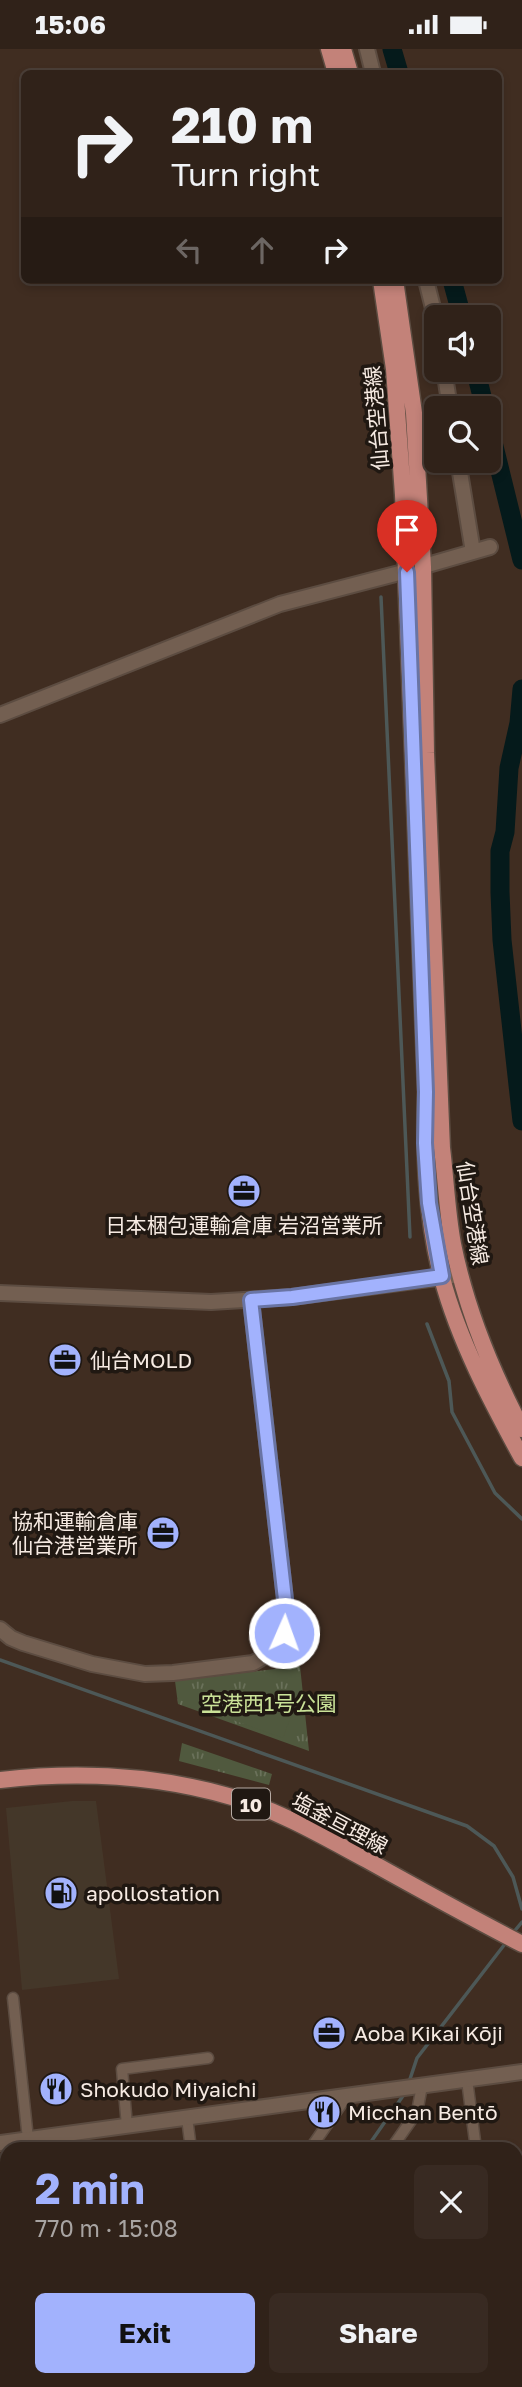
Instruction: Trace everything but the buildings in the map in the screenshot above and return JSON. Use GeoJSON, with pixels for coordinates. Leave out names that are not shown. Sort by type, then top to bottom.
{"type":"FeatureCollection","features":[{"type":"Feature","properties":{"kind":"main road"},"geometry":{"type":"LineString","coordinates":[[329,49],[335,70]]}},
{"type":"Feature","properties":{"kind":"main road"},"geometry":{"type":"LineString","coordinates":[[343,49],[348,70]]}},
{"type":"Feature","properties":{"kind":"main road","name":"仙台空港線"},"geometry":{"type":"LineString","coordinates":[[382,284],[394,369],[415,569],[426,753],[442,1148],[453,1242],[460,1275],[479,1334],[501,1388],[522,1428]]}},
{"type":"Feature","properties":{"kind":"main road","name":"仙台空港線"},"geometry":{"type":"LineString","coordinates":[[396,284],[414,413],[425,1143],[429,1203],[442,1276],[457,1325],[496,1410],[522,1458]]}},
{"type":"Feature","properties":{"kind":"main road","name":"塩釜亘理線"},"geometry":{"type":"LineString","coordinates":[[0,1780],[112,1776],[177,1783],[234,1797],[317,1833],[522,1944]]}},
{"type":"Feature","properties":{"kind":"street"},"geometry":{"type":"LineString","coordinates":[[367,49],[372,70]]}},
{"type":"Feature","properties":{"kind":"street"},"geometry":{"type":"LineString","coordinates":[[427,284],[432,305]]}},
{"type":"Feature","properties":{"kind":"street"},"geometry":{"type":"LineString","coordinates":[[460,473],[473,552]]}},
{"type":"Feature","properties":{"kind":"street"},"geometry":{"type":"LineString","coordinates":[[0,715],[280,604],[490,547]]}},
{"type":"Feature","properties":{"kind":"street"},"geometry":{"type":"LineString","coordinates":[[0,1293],[211,1302],[292,1297],[460,1275]]}},
{"type":"Feature","properties":{"kind":"street"},"geometry":{"type":"LineString","coordinates":[[0,1629],[23,1643],[92,1664],[145,1674],[253,1663],[267,1655],[280,1642],[287,1617],[251,1300]]}},
{"type":"Feature","properties":{"kind":"street"},"geometry":{"type":"LineString","coordinates":[[13,1999],[28,2139]]}},
{"type":"Feature","properties":{"kind":"street"},"geometry":{"type":"LineString","coordinates":[[127,2126],[122,2069],[208,2058]]}},
{"type":"Feature","properties":{"kind":"street"},"geometry":{"type":"LineString","coordinates":[[7,2142],[522,2072]]}},
{"type":"Feature","properties":{"kind":"street"},"geometry":{"type":"LineString","coordinates":[[467,2080],[474,2142]]}},
{"type":"Feature","properties":{"kind":"street"},"geometry":{"type":"LineString","coordinates":[[396,2142],[417,2112],[421,2087]]}},
{"type":"Feature","properties":{"kind":"street"},"geometry":{"type":"LineString","coordinates":[[315,2142],[347,2096]]}},
{"type":"Feature","properties":{"kind":"street"},"geometry":{"type":"LineString","coordinates":[[187,2118],[190,2142]]}},
{"type":"Feature","properties":{"kind":"shaded area","name":"apollostation"},"geometry":{"type":"Polygon","coordinates":[[[96,1801],[119,1979],[22,1990],[6,1808],[96,1801]]]}},
{"type":"Feature","properties":{"kind":"green space","name":"空港西1号公園"},"geometry":{"type":"Polygon","coordinates":[[[300,1666],[309,1751],[178,1704],[175,1681],[300,1666]]]}},
{"type":"Feature","properties":{"kind":"green space"},"geometry":{"type":"Polygon","coordinates":[[[236,1693],[292,1713],[283,1738],[227,1718],[236,1693]]]}},
{"type":"Feature","properties":{"kind":"green space"},"geometry":{"type":"Polygon","coordinates":[[[182,1743],[272,1774],[269,1785],[179,1761],[182,1743]]]}},
{"type":"Feature","properties":{"kind":"waterway"},"geometry":{"type":"LineString","coordinates":[[392,49],[398,70]]}},
{"type":"Feature","properties":{"kind":"waterway"},"geometry":{"type":"LineString","coordinates":[[453,284],[459,305]]}},
{"type":"Feature","properties":{"kind":"waterway"},"geometry":{"type":"LineString","coordinates":[[478,382],[482,396]]}},
{"type":"Feature","properties":{"kind":"waterway"},"geometry":{"type":"LineString","coordinates":[[501,473],[522,560]]}},
{"type":"Feature","properties":{"kind":"waterway"},"geometry":{"type":"LineString","coordinates":[[381,597],[410,1237]]}},
{"type":"Feature","properties":{"kind":"waterway"},"geometry":{"type":"LineString","coordinates":[[522,689],[519,723],[509,768],[505,832],[500,851],[502,940],[522,1121]]}},
{"type":"Feature","properties":{"kind":"waterway"},"geometry":{"type":"LineString","coordinates":[[427,1324],[449,1381],[452,1412],[495,1493],[522,1519]]}},
{"type":"Feature","properties":{"kind":"waterway"},"geometry":{"type":"LineString","coordinates":[[0,1660],[467,1826],[494,1846],[513,1877],[522,1909]]}},
{"type":"Feature","properties":{"kind":"waterway"},"geometry":{"type":"LineString","coordinates":[[512,1934],[522,1922]]}},
{"type":"Feature","properties":{"kind":"waterway"},"geometry":{"type":"LineString","coordinates":[[409,2082],[417,2058],[508,1940]]}},
{"type":"Feature","properties":{"kind":"waterway"},"geometry":{"type":"LineString","coordinates":[[371,2142],[405,2093]]}},
{"type":"Feature","properties":{"kind":"place","name":"日本梱包運輸倉庫 岩沼営業所"},"geometry":{"type":"Point","coordinates":[244,1191]}},
{"type":"Feature","properties":{"kind":"place","name":"仙台MOLD"},"geometry":{"type":"Point","coordinates":[65,1360]}},
{"type":"Feature","properties":{"kind":"place","name":"協和運輸倉庫 仙台港営業所"},"geometry":{"type":"Point","coordinates":[163,1533]}},
{"type":"Feature","properties":{"kind":"place","name":"apollostation"},"geometry":{"type":"Point","coordinates":[61,1893]}},
{"type":"Feature","properties":{"kind":"place","name":"Aoba Kikai Kōji"},"geometry":{"type":"Point","coordinates":[329,2033]}},
{"type":"Feature","properties":{"kind":"place","name":"Shokudo Miyaichi"},"geometry":{"type":"Point","coordinates":[56,2089]}},
{"type":"Feature","properties":{"kind":"place","name":"Micchan Bentō"},"geometry":{"type":"Point","coordinates":[324,2112]}},
{"type":"Feature","properties":{"kind":"route"},"geometry":{"type":"LineString","coordinates":[[284,1633],[287,1617],[251,1300],[292,1297],[442,1276],[429,1203],[425,1143],[426,1092],[407,572]]}}]}
